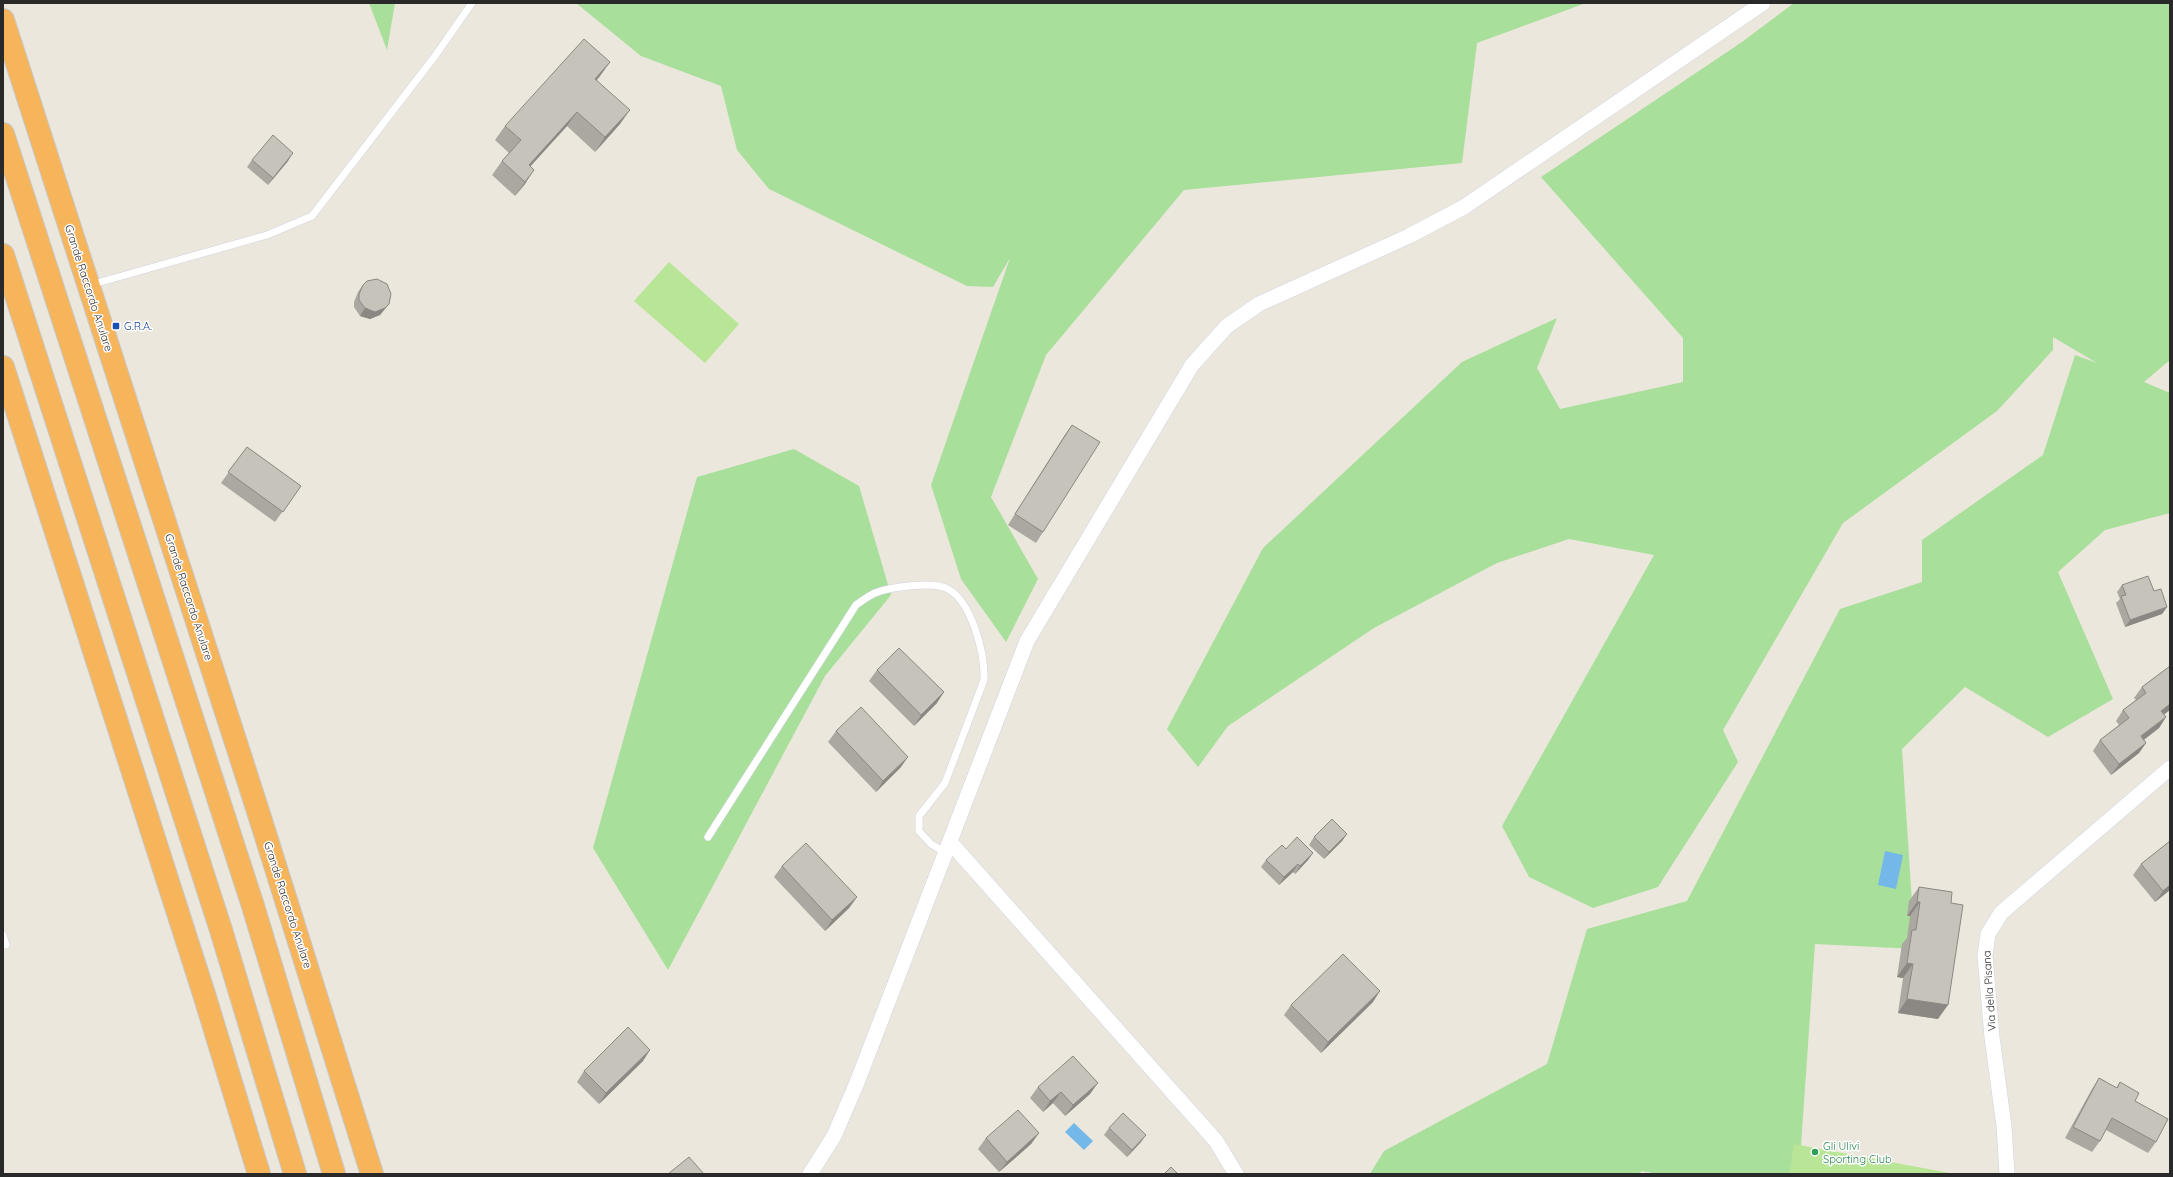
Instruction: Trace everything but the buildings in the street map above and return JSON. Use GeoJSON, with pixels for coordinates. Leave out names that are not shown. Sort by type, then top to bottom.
{"type":"FeatureCollection","features":[{"type":"Feature","properties":{"kind":"highway","name":"Grande Raccordo Anulare"},"geometry":{"type":"LineString","coordinates":[[3,20],[257,808],[372,1174]]}},
{"type":"Feature","properties":{"kind":"highway"},"geometry":{"type":"LineString","coordinates":[[3,134],[252,906],[334,1174]]}},
{"type":"Feature","properties":{"kind":"highway"},"geometry":{"type":"LineString","coordinates":[[3,255],[218,923],[295,1174]]}},
{"type":"Feature","properties":{"kind":"highway"},"geometry":{"type":"LineString","coordinates":[[3,367],[204,994],[259,1174]]}},
{"type":"Feature","properties":{"kind":"street"},"geometry":{"type":"LineString","coordinates":[[810,1174],[834,1136],[856,1085],[1028,641],[1192,365],[1227,326],[1259,304],[1409,236],[1464,207],[1763,3]]}},
{"type":"Feature","properties":{"kind":"street","name":"Via della Pisana"},"geometry":{"type":"LineString","coordinates":[[2007,1174],[2004,1126],[1991,1030],[1985,956],[1988,934],[2001,913],[2170,768]]}},
{"type":"Feature","properties":{"kind":"street"},"geometry":{"type":"LineString","coordinates":[[948,847],[1216,1141],[1236,1174]]}},
{"type":"Feature","properties":{"kind":"lane"},"geometry":{"type":"LineString","coordinates":[[88,286],[267,235],[312,216],[434,56],[472,3]]}},
{"type":"Feature","properties":{"kind":"lane"},"geometry":{"type":"LineString","coordinates":[[708,837],[856,605],[875,593],[902,587],[928,586],[946,588],[960,598],[974,626],[985,663],[984,680],[945,783],[919,816],[919,831],[931,844],[948,847]]}},
{"type":"Feature","properties":{"kind":"lane"},"geometry":{"type":"LineString","coordinates":[[3,935],[6,945]]}},
{"type":"Feature","properties":{"kind":"green space"},"geometry":{"type":"Polygon","coordinates":[[[369,3],[395,3],[387,50],[369,3]]]}},
{"type":"Feature","properties":{"kind":"green space"},"geometry":{"type":"Polygon","coordinates":[[[576,3],[1586,3],[1477,43],[1462,163],[1184,190],[1046,355],[991,497],[1038,579],[1006,642],[961,579],[931,485],[1010,258],[993,287],[967,286],[769,189],[737,150],[721,86],[641,56],[576,3]]]}},
{"type":"Feature","properties":{"kind":"green space"},"geometry":{"type":"Polygon","coordinates":[[[1794,3],[2170,3],[2170,360],[2144,382],[2170,393],[2170,513],[2105,530],[2058,572],[2113,699],[2048,737],[1965,687],[1902,749],[1915,949],[1815,944],[1799,1174],[1658,1174],[1642,1171],[1638,1174],[1370,1174],[1384,1151],[1547,1064],[1587,929],[1687,901],[1840,609],[1922,582],[1922,540],[2043,455],[2075,355],[2097,363],[2053,337],[2053,350],[1997,411],[1843,523],[1723,730],[1738,762],[1658,887],[1593,908],[1529,877],[1502,826],[1654,555],[1569,539],[1497,563],[1374,628],[1228,726],[1198,767],[1167,729],[1263,548],[1462,362],[1557,318],[1537,368],[1560,409],[1683,382],[1683,338],[1541,177],[1742,42],[1794,3]]]}},
{"type":"Feature","properties":{"kind":"green space"},"geometry":{"type":"Polygon","coordinates":[[[669,262],[739,324],[705,363],[634,301],[669,262]]]}},
{"type":"Feature","properties":{"kind":"green space"},"geometry":{"type":"Polygon","coordinates":[[[794,449],[859,486],[891,595],[825,676],[668,970],[593,848],[697,477],[794,449]]]}},
{"type":"Feature","properties":{"kind":"green space","name":"Gli Ulivi Sporting Club"},"geometry":{"type":"Polygon","coordinates":[[[1794,1144],[1955,1174],[1789,1174],[1794,1144]]]}},
{"type":"Feature","properties":{"kind":"water"},"geometry":{"type":"Polygon","coordinates":[[[1885,851],[1903,855],[1896,889],[1878,885],[1885,851]]]}},
{"type":"Feature","properties":{"kind":"water"},"geometry":{"type":"Polygon","coordinates":[[[1074,1123],[1093,1141],[1084,1150],[1065,1132],[1074,1123]]]}},
{"type":"Feature","properties":{"kind":"place","name":"G.R.A."},"geometry":{"type":"Point","coordinates":[116,326]}},
{"type":"Feature","properties":{"kind":"place","name":"Gli Ulivi Sporting Club"},"geometry":{"type":"Point","coordinates":[1815,1152]}}]}
